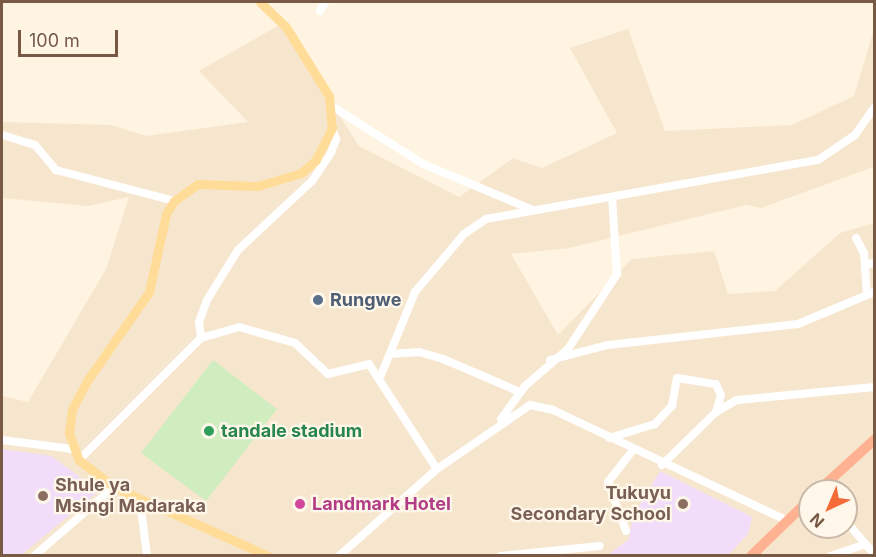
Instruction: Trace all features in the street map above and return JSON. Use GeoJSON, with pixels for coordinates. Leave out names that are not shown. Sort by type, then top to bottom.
{"type":"FeatureCollection","features":[{"type":"Feature","properties":{"kind":"highway"},"geometry":{"type":"LineString","coordinates":[[832,479],[874,440]]}},
{"type":"Feature","properties":{"kind":"highway"},"geometry":{"type":"LineString","coordinates":[[751,555],[798,510]]}},
{"type":"Feature","properties":{"kind":"main road"},"geometry":{"type":"LineString","coordinates":[[260,2],[286,27],[333,107],[332,128],[316,160],[302,174],[258,186],[198,184],[174,201],[166,214],[149,292],[72,409],[72,449],[79,460],[114,487],[140,501],[267,555]]}},
{"type":"Feature","properties":{"kind":"street"},"geometry":{"type":"LineString","coordinates":[[320,11],[325,2]]}},
{"type":"Feature","properties":{"kind":"street"},"geometry":{"type":"LineString","coordinates":[[333,107],[423,164],[533,210]]}},
{"type":"Feature","properties":{"kind":"street"},"geometry":{"type":"LineString","coordinates":[[381,375],[415,292],[464,234],[486,219],[818,160],[855,135],[874,108]]}},
{"type":"Feature","properties":{"kind":"street"},"geometry":{"type":"LineString","coordinates":[[201,338],[199,322],[207,300],[238,250],[312,181],[331,153],[336,139],[332,128]]}},
{"type":"Feature","properties":{"kind":"street"},"geometry":{"type":"LineString","coordinates":[[2,135],[35,145],[56,170],[174,201]]}},
{"type":"Feature","properties":{"kind":"street"},"geometry":{"type":"LineString","coordinates":[[499,422],[520,392],[550,360],[568,349],[617,274],[612,197]]}},
{"type":"Feature","properties":{"kind":"street"},"geometry":{"type":"LineString","coordinates":[[550,360],[608,345],[798,324],[871,294],[856,238]]}},
{"type":"Feature","properties":{"kind":"street"},"geometry":{"type":"LineString","coordinates":[[865,265],[874,263]]}},
{"type":"Feature","properties":{"kind":"street"},"geometry":{"type":"LineString","coordinates":[[79,460],[201,338],[239,327],[258,330],[295,343],[328,374],[369,364],[381,375],[436,469]]}},
{"type":"Feature","properties":{"kind":"street"},"geometry":{"type":"LineString","coordinates":[[391,354],[435,357],[520,392]]}},
{"type":"Feature","properties":{"kind":"street"},"geometry":{"type":"LineString","coordinates":[[609,438],[655,424],[672,406],[677,378],[716,384],[721,395],[716,412]]}},
{"type":"Feature","properties":{"kind":"street"},"geometry":{"type":"LineString","coordinates":[[662,465],[716,412],[737,400],[874,387]]}},
{"type":"Feature","properties":{"kind":"street"},"geometry":{"type":"LineString","coordinates":[[339,555],[436,469],[499,422],[530,405],[609,438],[662,465],[788,520]]}},
{"type":"Feature","properties":{"kind":"street"},"geometry":{"type":"LineString","coordinates":[[2,441],[72,449]]}},
{"type":"Feature","properties":{"kind":"street"},"geometry":{"type":"LineString","coordinates":[[626,531],[608,482],[633,450]]}},
{"type":"Feature","properties":{"kind":"street"},"geometry":{"type":"LineString","coordinates":[[34,555],[114,487]]}},
{"type":"Feature","properties":{"kind":"street"},"geometry":{"type":"LineString","coordinates":[[140,501],[147,555]]}},
{"type":"Feature","properties":{"kind":"street"},"geometry":{"type":"LineString","coordinates":[[858,536],[874,554]]}},
{"type":"Feature","properties":{"kind":"street"},"geometry":{"type":"LineString","coordinates":[[831,555],[865,544]]}},
{"type":"Feature","properties":{"kind":"street"},"geometry":{"type":"LineString","coordinates":[[501,555],[599,546]]}},
{"type":"Feature","properties":{"kind":"shaded area"},"geometry":{"type":"Polygon","coordinates":[[[281,24],[359,146],[459,197],[513,158],[542,168],[617,133],[570,48],[628,29],[665,131],[792,125],[854,96],[874,29],[873,167],[761,208],[746,205],[569,248],[511,254],[558,335],[632,259],[714,251],[728,294],[775,291],[840,233],[874,223],[874,555],[2,556],[2,396],[28,402],[106,269],[129,197],[88,206],[2,198],[2,122],[111,125],[146,136],[248,122],[199,71],[281,24]]]}},
{"type":"Feature","properties":{"kind":"shaded area"},"geometry":{"type":"Polygon","coordinates":[[[2,449],[51,456],[99,491],[21,555],[2,555],[2,449]]]}},
{"type":"Feature","properties":{"kind":"shaded area","name":"Tukuyu Secondary School"},"geometry":{"type":"Polygon","coordinates":[[[660,471],[752,517],[748,534],[728,555],[608,555],[629,539],[633,516],[660,471]]]}},
{"type":"Feature","properties":{"kind":"green space","name":"tandale stadium"},"geometry":{"type":"Polygon","coordinates":[[[213,360],[277,409],[206,501],[141,453],[213,360]]]}},
{"type":"Feature","properties":{"kind":"place","name":"Rungwe"},"geometry":{"type":"Point","coordinates":[318,300]}},
{"type":"Feature","properties":{"kind":"place","name":"tandale stadium"},"geometry":{"type":"Point","coordinates":[209,431]}},
{"type":"Feature","properties":{"kind":"place","name":"Shule ya Msingi Madaraka"},"geometry":{"type":"Point","coordinates":[43,496]}},
{"type":"Feature","properties":{"kind":"place","name":"Landmark Hotel"},"geometry":{"type":"Point","coordinates":[300,504]}},
{"type":"Feature","properties":{"kind":"place","name":"Tukuyu Secondary School"},"geometry":{"type":"Point","coordinates":[683,504]}}]}
